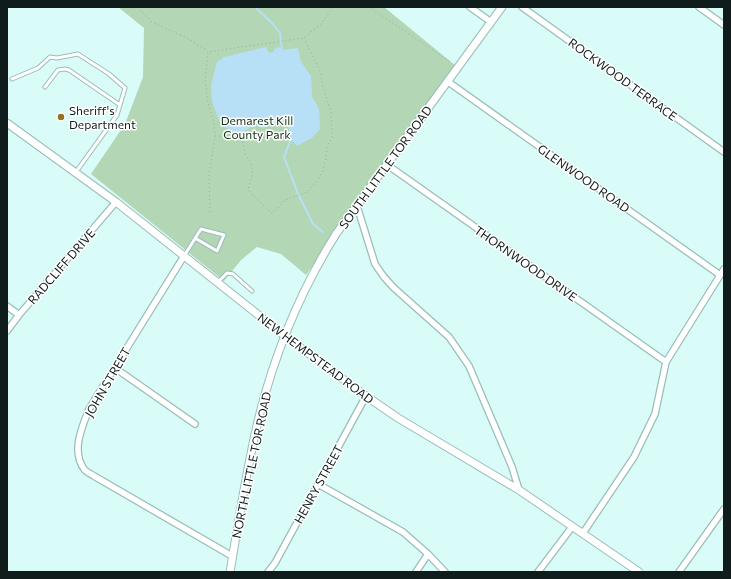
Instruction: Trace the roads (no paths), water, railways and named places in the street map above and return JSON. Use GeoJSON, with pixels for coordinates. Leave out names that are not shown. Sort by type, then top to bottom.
{"type":"FeatureCollection","features":[{"type":"Feature","properties":{"kind":"street"},"geometry":{"type":"LineString","coordinates":[[470,7],[491,22]]}},
{"type":"Feature","properties":{"kind":"street","name":"SOUTH LITTLE TOR ROAD"},"geometry":{"type":"LineString","coordinates":[[285,336],[306,286],[336,234],[502,7]]}},
{"type":"Feature","properties":{"kind":"street","name":"ROCKWOOD TERRACE"},"geometry":{"type":"LineString","coordinates":[[522,7],[724,152]]}},
{"type":"Feature","properties":{"kind":"street"},"geometry":{"type":"LineString","coordinates":[[699,7],[724,25]]}},
{"type":"Feature","properties":{"kind":"street","name":"GLENWOOD ROAD"},"geometry":{"type":"LineString","coordinates":[[447,81],[720,275]]}},
{"type":"Feature","properties":{"kind":"street","name":"NEW HEMPSTEAD ROAD"},"geometry":{"type":"LineString","coordinates":[[7,124],[116,202],[285,336],[366,396],[398,418],[519,490],[639,572]]}},
{"type":"Feature","properties":{"kind":"street","name":"THORNWOOD DRIVE"},"geometry":{"type":"LineString","coordinates":[[386,164],[666,362]]}},
{"type":"Feature","properties":{"kind":"street","name":"RADCLIFF DRIVE"},"geometry":{"type":"LineString","coordinates":[[7,331],[116,202]]}},
{"type":"Feature","properties":{"kind":"street"},"geometry":{"type":"LineString","coordinates":[[357,206],[375,264],[394,288],[449,338],[469,366],[512,467],[519,490]]}},
{"type":"Feature","properties":{"kind":"street","name":"JOHN STREET"},"geometry":{"type":"LineString","coordinates":[[184,256],[89,409],[80,434],[79,455],[84,469],[94,476],[232,556]]}},
{"type":"Feature","properties":{"kind":"street"},"geometry":{"type":"LineString","coordinates":[[583,533],[634,457],[655,414],[666,362],[724,269]]}},
{"type":"Feature","properties":{"kind":"street"},"geometry":{"type":"LineString","coordinates":[[7,306],[19,315]]}},
{"type":"Feature","properties":{"kind":"street","name":"NORTH LITTLE TOR ROAD"},"geometry":{"type":"LineString","coordinates":[[230,572],[260,414],[285,336]]}},
{"type":"Feature","properties":{"kind":"street"},"geometry":{"type":"LineString","coordinates":[[115,368],[195,424]]}},
{"type":"Feature","properties":{"kind":"street","name":"HENRY STREET"},"geometry":{"type":"LineString","coordinates":[[268,572],[275,563],[366,396]]}},
{"type":"Feature","properties":{"kind":"street"},"geometry":{"type":"LineString","coordinates":[[318,484],[403,532],[428,554],[445,572]]}},
{"type":"Feature","properties":{"kind":"street"},"geometry":{"type":"LineString","coordinates":[[679,572],[724,509]]}},
{"type":"Feature","properties":{"kind":"street"},"geometry":{"type":"LineString","coordinates":[[538,572],[572,526]]}},
{"type":"Feature","properties":{"kind":"street"},"geometry":{"type":"LineString","coordinates":[[416,572],[428,554]]}},
{"type":"Feature","properties":{"kind":"lane"},"geometry":{"type":"LineString","coordinates":[[12,79],[38,68],[50,57],[57,58],[78,54],[109,74],[125,88],[117,115],[76,172]]}},
{"type":"Feature","properties":{"kind":"lane"},"geometry":{"type":"LineString","coordinates":[[45,87],[58,70],[70,70],[120,105]]}},
{"type":"Feature","properties":{"kind":"lane"},"geometry":{"type":"LineString","coordinates":[[184,256],[195,238],[201,229],[224,235],[217,252],[195,238]]}},
{"type":"Feature","properties":{"kind":"lane"},"geometry":{"type":"LineString","coordinates":[[217,283],[227,273],[233,274],[252,291]]}},
{"type":"Feature","properties":{"kind":"water"},"geometry":{"type":"Polygon","coordinates":[[[266,47],[269,53],[274,52],[274,49],[279,47],[282,50],[298,48],[301,62],[311,76],[312,96],[319,109],[320,129],[312,138],[297,146],[291,139],[288,124],[273,124],[263,128],[255,125],[242,132],[234,132],[224,126],[219,120],[212,102],[211,85],[217,62],[224,57],[266,47]]]}},
{"type":"Feature","properties":{"kind":"waterway"},"geometry":{"type":"LineString","coordinates":[[255,7],[280,33],[282,50]]}},
{"type":"Feature","properties":{"kind":"waterway"},"geometry":{"type":"LineString","coordinates":[[291,139],[284,157],[298,194],[313,224],[323,232]]}},
{"type":"Feature","properties":{"kind":"place","name":"Sheriff's Department"},"geometry":{"type":"Point","coordinates":[61,117]}},
{"type":"Feature","properties":{"kind":"park label","name":"Demarest Kill County Park"},"geometry":{"type":"Point","coordinates":[257,127]}}]}
